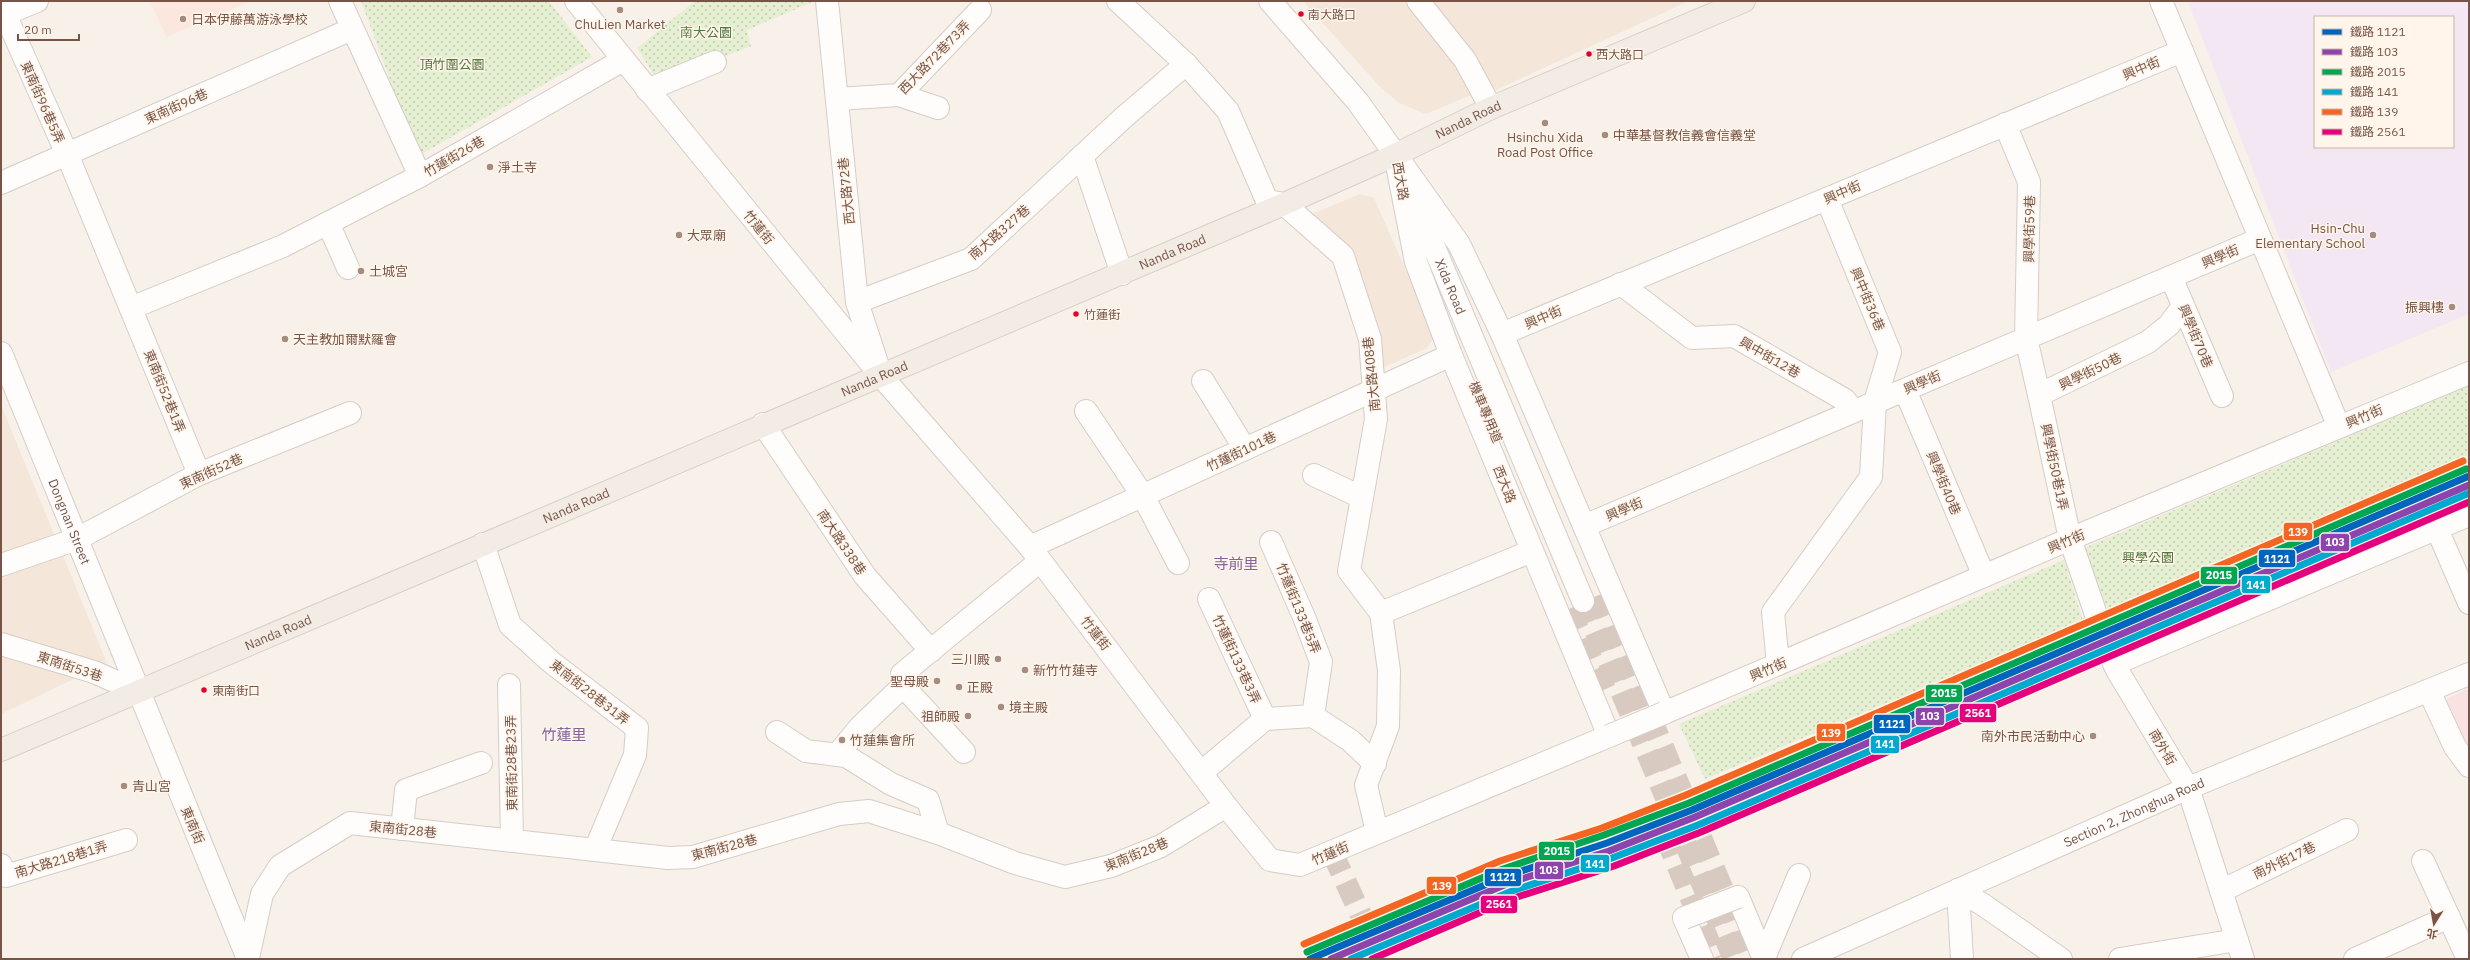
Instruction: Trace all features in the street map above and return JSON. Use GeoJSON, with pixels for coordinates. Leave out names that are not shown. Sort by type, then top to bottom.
{"type":"FeatureCollection","features":[{"type":"Feature","properties":{"kind":"main road","name":"Nanda Road"},"geometry":{"type":"LineString","coordinates":[[1,750],[763,424],[882,377],[1122,274],[1395,155],[1491,108],[1734,3]]}},
{"type":"Feature","properties":{"kind":"street"},"geometry":{"type":"LineString","coordinates":[[3,10],[37,1]]}},
{"type":"Feature","properties":{"kind":"street"},"geometry":{"type":"LineString","coordinates":[[340,1],[420,176]]}},
{"type":"Feature","properties":{"kind":"street","name":"竹蓮街"},"geometry":{"type":"LineString","coordinates":[[576,1],[882,377],[1035,554],[1202,772],[1226,806],[1270,860],[1300,865],[1609,736]]}},
{"type":"Feature","properties":{"kind":"street","name":"西大路72巷"},"geometry":{"type":"LineString","coordinates":[[827,1],[856,302],[882,377]]}},
{"type":"Feature","properties":{"kind":"street"},"geometry":{"type":"LineString","coordinates":[[1118,1],[1186,64],[1228,111],[1267,201],[1284,204]]}},
{"type":"Feature","properties":{"kind":"street","name":"Xida Road"},"geometry":{"type":"LineString","coordinates":[[1270,1],[1358,102],[1395,155],[1584,601]]}},
{"type":"Feature","properties":{"kind":"street"},"geometry":{"type":"LineString","coordinates":[[1418,1],[1465,60],[1491,108]]}},
{"type":"Feature","properties":{"kind":"street"},"geometry":{"type":"LineString","coordinates":[[2161,1],[2339,427]]}},
{"type":"Feature","properties":{"kind":"street","name":"東南街96巷5弄"},"geometry":{"type":"LineString","coordinates":[[3,10],[67,154]]}},
{"type":"Feature","properties":{"kind":"street","name":"西大路72巷73弄"},"geometry":{"type":"LineString","coordinates":[[837,98],[899,95],[980,10]]}},
{"type":"Feature","properties":{"kind":"street","name":"東南街96巷"},"geometry":{"type":"LineString","coordinates":[[1,183],[352,29]]}},
{"type":"Feature","properties":{"kind":"street","name":"興中街"},"geometry":{"type":"LineString","coordinates":[[1502,334],[2182,51]]}},
{"type":"Feature","properties":{"kind":"street","name":"竹蓮街26巷"},"geometry":{"type":"LineString","coordinates":[[131,308],[283,246],[420,176],[623,60]]}},
{"type":"Feature","properties":{"kind":"street"},"geometry":{"type":"LineString","coordinates":[[647,90],[715,62]]}},
{"type":"Feature","properties":{"kind":"street","name":"南大路327巷"},"geometry":{"type":"LineString","coordinates":[[856,302],[971,259],[1082,156],[1186,64]]}},
{"type":"Feature","properties":{"kind":"street"},"geometry":{"type":"LineString","coordinates":[[899,95],[938,108]]}},
{"type":"Feature","properties":{"kind":"street","name":"興學街59巷"},"geometry":{"type":"LineString","coordinates":[[2005,124],[2029,182],[2026,338]]}},
{"type":"Feature","properties":{"kind":"street","name":"東南街52巷1弄"},"geometry":{"type":"LineString","coordinates":[[67,154],[199,474]]}},
{"type":"Feature","properties":{"kind":"street","name":"西大路"},"geometry":{"type":"LineString","coordinates":[[1395,155],[1459,244],[1502,334],[1664,713]]}},
{"type":"Feature","properties":{"kind":"street","name":"西大路"},"geometry":{"type":"LineString","coordinates":[[1395,155],[1416,262],[1451,355],[1609,736]]}},
{"type":"Feature","properties":{"kind":"street"},"geometry":{"type":"LineString","coordinates":[[1082,156],[1122,274]]}},
{"type":"Feature","properties":{"kind":"street","name":"興中街36巷"},"geometry":{"type":"LineString","coordinates":[[1778,664],[1773,612],[1871,477],[1875,402],[1890,352],[1826,198]]}},
{"type":"Feature","properties":{"kind":"street","name":"南大路408巷"},"geometry":{"type":"LineString","coordinates":[[1284,204],[1343,256],[1370,339],[1376,419],[1349,571],[1381,613]]}},
{"type":"Feature","properties":{"kind":"street"},"geometry":{"type":"LineString","coordinates":[[328,223],[348,268]]}},
{"type":"Feature","properties":{"kind":"street","name":"興學街"},"geometry":{"type":"LineString","coordinates":[[1584,526],[2260,239]]}},
{"type":"Feature","properties":{"kind":"street"},"geometry":{"type":"LineString","coordinates":[[1459,244],[1464,273],[1584,601]]}},
{"type":"Feature","properties":{"kind":"street","name":"機車專用道"},"geometry":{"type":"LineString","coordinates":[[1416,262],[1431,284],[1584,601]]}},
{"type":"Feature","properties":{"kind":"street","name":"興學街70巷"},"geometry":{"type":"LineString","coordinates":[[2171,276],[2222,396]]}},
{"type":"Feature","properties":{"kind":"street","name":"興中街12巷"},"geometry":{"type":"LineString","coordinates":[[1621,284],[1692,338],[1734,336],[1845,400],[1853,411]]}},
{"type":"Feature","properties":{"kind":"street","name":"興學街50巷"},"geometry":{"type":"LineString","coordinates":[[2039,395],[2148,342],[2169,325],[2183,306]]}},
{"type":"Feature","properties":{"kind":"street"},"geometry":{"type":"LineString","coordinates":[[2026,338],[2039,395]]}},
{"type":"Feature","properties":{"kind":"street","name":"Dongnan Street"},"geometry":{"type":"LineString","coordinates":[[1,353],[137,691]]}},
{"type":"Feature","properties":{"kind":"street","name":"竹蓮街101巷"},"geometry":{"type":"LineString","coordinates":[[1035,554],[1143,496],[1451,355]]}},
{"type":"Feature","properties":{"kind":"street","name":"興竹街"},"geometry":{"type":"LineString","coordinates":[[1609,736],[2070,539],[2469,373]]}},
{"type":"Feature","properties":{"kind":"street"},"geometry":{"type":"LineString","coordinates":[[1203,381],[1245,449]]}},
{"type":"Feature","properties":{"kind":"street","name":"興學街40巷"},"geometry":{"type":"LineString","coordinates":[[1904,390],[1984,576]]}},
{"type":"Feature","properties":{"kind":"street","name":"興學街50巷1弄"},"geometry":{"type":"LineString","coordinates":[[2039,395],[2070,539]]}},
{"type":"Feature","properties":{"kind":"street"},"geometry":{"type":"LineString","coordinates":[[1086,411],[1143,496],[1178,563]]}},
{"type":"Feature","properties":{"kind":"street","name":"東南街52巷"},"geometry":{"type":"LineString","coordinates":[[1,565],[77,539],[199,474],[350,413]]}},
{"type":"Feature","properties":{"kind":"street","name":"南大路338巷"},"geometry":{"type":"LineString","coordinates":[[763,424],[865,576],[931,651]]}},
{"type":"Feature","properties":{"kind":"street"},"geometry":{"type":"LineString","coordinates":[[1314,475],[1361,497]]}},
{"type":"Feature","properties":{"kind":"street"},"geometry":{"type":"LineString","coordinates":[[2114,664],[2469,515]]}},
{"type":"Feature","properties":{"kind":"street"},"geometry":{"type":"LineString","coordinates":[[2437,529],[2469,603]]}},
{"type":"Feature","properties":{"kind":"street","name":"南外街"},"geometry":{"type":"LineString","coordinates":[[2070,539],[2114,664],[2188,788],[2240,949]]}},
{"type":"Feature","properties":{"kind":"street","name":"竹蓮街133巷5弄"},"geometry":{"type":"LineString","coordinates":[[1271,542],[1321,662],[1313,716]]}},
{"type":"Feature","properties":{"kind":"street","name":"東南街28巷31弄"},"geometry":{"type":"LineString","coordinates":[[482,544],[510,624],[551,662],[637,728],[635,755],[595,850]]}},
{"type":"Feature","properties":{"kind":"street"},"geometry":{"type":"LineString","coordinates":[[1377,832],[1366,784],[1375,764],[1388,726],[1389,671],[1381,613],[1532,551]]}},
{"type":"Feature","properties":{"kind":"street"},"geometry":{"type":"LineString","coordinates":[[964,752],[903,686],[902,674],[931,651],[1035,554]]}},
{"type":"Feature","properties":{"kind":"street","name":"竹蓮街133巷3弄"},"geometry":{"type":"LineString","coordinates":[[1209,599],[1265,718]]}},
{"type":"Feature","properties":{"kind":"street","name":"東南街53巷"},"geometry":{"type":"LineString","coordinates":[[1,644],[94,672],[137,691]]}},
{"type":"Feature","properties":{"kind":"street","name":"Section 2, Zhonghua Road"},"geometry":{"type":"LineString","coordinates":[[1803,959],[2188,788],[2469,674]]}},
{"type":"Feature","properties":{"kind":"street","name":"東南街28巷23弄"},"geometry":{"type":"LineString","coordinates":[[509,685],[512,841]]}},
{"type":"Feature","properties":{"kind":"street"},"geometry":{"type":"LineString","coordinates":[[837,755],[860,727],[903,686]]}},
{"type":"Feature","properties":{"kind":"street","name":"東南街"},"geometry":{"type":"LineString","coordinates":[[137,691],[248,959]]}},
{"type":"Feature","properties":{"kind":"street"},"geometry":{"type":"LineString","coordinates":[[2429,691],[2455,747],[2469,766]]}},
{"type":"Feature","properties":{"kind":"street"},"geometry":{"type":"LineString","coordinates":[[1202,772],[1265,718],[1313,716],[1351,741],[1375,764]]}},
{"type":"Feature","properties":{"kind":"street"},"geometry":{"type":"LineString","coordinates":[[777,732],[806,751],[846,756],[891,784],[928,800],[938,833]]}},
{"type":"Feature","properties":{"kind":"street"},"geometry":{"type":"LineString","coordinates":[[402,829],[406,790],[481,763]]}},
{"type":"Feature","properties":{"kind":"street","name":"東南街28巷"},"geometry":{"type":"LineString","coordinates":[[248,959],[262,894],[280,866],[350,823],[668,858],[693,857],[839,814],[869,811],[938,833],[1015,863],[1065,877],[1111,866],[1161,846],[1226,806]]}},
{"type":"Feature","properties":{"kind":"street","name":"南外街17巷"},"geometry":{"type":"LineString","coordinates":[[2221,891],[2347,830]]}},
{"type":"Feature","properties":{"kind":"street","name":"南大路218巷1弄"},"geometry":{"type":"LineString","coordinates":[[1,865],[6,876],[126,840]]}},
{"type":"Feature","properties":{"kind":"street"},"geometry":{"type":"LineString","coordinates":[[2423,860],[2468,959]]}},
{"type":"Feature","properties":{"kind":"street"},"geometry":{"type":"LineString","coordinates":[[1764,959],[1800,875]]}},
{"type":"Feature","properties":{"kind":"street"},"geometry":{"type":"LineString","coordinates":[[1962,959],[1958,890],[1982,904],[2061,959]]}},
{"type":"Feature","properties":{"kind":"street"},"geometry":{"type":"LineString","coordinates":[[1702,959],[1684,918],[1738,897],[1764,959]]}},
{"type":"Feature","properties":{"kind":"street"},"geometry":{"type":"LineString","coordinates":[[2355,959],[2449,917]]}},
{"type":"Feature","properties":{"kind":"street"},"geometry":{"type":"LineString","coordinates":[[2120,959],[2240,949]]}},
{"type":"Feature","properties":{"kind":"shaded area","name":"日本伊藤萬游泳學校"},"geometry":{"type":"Polygon","coordinates":[[[150,1],[251,1],[166,37],[150,1]]]}},
{"type":"Feature","properties":{"kind":"shaded area"},"geometry":{"type":"Polygon","coordinates":[[[1303,1],[1404,1],[1454,57],[1471,95],[1426,114],[1399,103],[1380,87],[1303,1]]]}},
{"type":"Feature","properties":{"kind":"shaded area"},"geometry":{"type":"Polygon","coordinates":[[[1427,1],[1689,1],[1496,90],[1460,38],[1427,1]]]}},
{"type":"Feature","properties":{"kind":"shaded area","name":"Hsin-Chu Elementary School"},"geometry":{"type":"Polygon","coordinates":[[[2188,1],[2469,1],[2469,314],[2331,372],[2188,1]]]}},
{"type":"Feature","properties":{"kind":"shaded area"},"geometry":{"type":"Polygon","coordinates":[[[1360,194],[1374,198],[1435,336],[1427,348],[1380,369],[1349,255],[1312,214],[1360,194]]]}},
{"type":"Feature","properties":{"kind":"shaded area"},"geometry":{"type":"Polygon","coordinates":[[[1,405],[107,663],[1,714],[1,405]]]}},
{"type":"Feature","properties":{"kind":"shaded area"},"geometry":{"type":"Polygon","coordinates":[[[2469,688],[2469,747],[2441,702],[2469,688]]]}},
{"type":"Feature","properties":{"kind":"green space","name":"頂竹圍公園"},"geometry":{"type":"Polygon","coordinates":[[[361,1],[549,1],[592,57],[418,156],[361,1]]]}},
{"type":"Feature","properties":{"kind":"green space","name":"南大公園"},"geometry":{"type":"Polygon","coordinates":[[[695,1],[815,1],[747,30],[751,46],[659,83],[637,48],[695,1]]]}},
{"type":"Feature","properties":{"kind":"green space","name":"興學公園"},"geometry":{"type":"Polygon","coordinates":[[[2469,386],[2469,456],[2108,610],[2084,548],[2469,386]]]}},
{"type":"Feature","properties":{"kind":"green space"},"geometry":{"type":"Polygon","coordinates":[[[2064,560],[2083,621],[1705,779],[1679,724],[2064,560]]]}},
{"type":"Feature","properties":{"kind":"tunnel"},"geometry":{"type":"LineString","coordinates":[[1599,595],[1752,959]]}},
{"type":"Feature","properties":{"kind":"tunnel"},"geometry":{"type":"LineString","coordinates":[[1583,601],[1734,959]]}},
{"type":"Feature","properties":{"kind":"tunnel"},"geometry":{"type":"LineString","coordinates":[[1569,609],[1605,690]]}},
{"type":"Feature","properties":{"kind":"tunnel"},"geometry":{"type":"LineString","coordinates":[[1665,835],[1716,959]]}},
{"type":"Feature","properties":{"kind":"tunnel"},"geometry":{"type":"LineString","coordinates":[[1332,852],[1381,959]]}},
{"type":"Feature","properties":{"kind":"rail line","name":"139"},"geometry":{"type":"LineString","coordinates":[[1304,944],[1500,861],[1602,828],[1686,795],[2463,461]]}},
{"type":"Feature","properties":{"kind":"rail line","name":"2015"},"geometry":{"type":"LineString","coordinates":[[1307,952],[1503,869],[1604,835],[1689,803],[2466,469]]}},
{"type":"Feature","properties":{"kind":"rail line","name":"1121"},"geometry":{"type":"LineString","coordinates":[[1310,959],[1506,876],[1607,843],[1692,810],[2469,476]]}},
{"type":"Feature","properties":{"kind":"rail line","name":"103"},"geometry":{"type":"LineString","coordinates":[[1331,959],[1509,883],[1609,851],[1695,817],[2469,485]]}},
{"type":"Feature","properties":{"kind":"rail line","name":"141"},"geometry":{"type":"LineString","coordinates":[[1351,959],[1512,891],[1612,858],[1698,825],[2469,493]]}},
{"type":"Feature","properties":{"kind":"rail line","name":"2561"},"geometry":{"type":"LineString","coordinates":[[1372,959],[1514,898],[1614,866],[1701,832],[2469,502]]}},
{"type":"Feature","properties":{"kind":"place","name":"ChuLien Market"},"geometry":{"type":"Point","coordinates":[620,10]}},
{"type":"Feature","properties":{"kind":"place","name":"南大路口"},"geometry":{"type":"Point","coordinates":[1301,14]}},
{"type":"Feature","properties":{"kind":"place","name":"日本伊藤萬游泳學校"},"geometry":{"type":"Point","coordinates":[183,19]}},
{"type":"Feature","properties":{"kind":"place","name":"西大路口"},"geometry":{"type":"Point","coordinates":[1589,54]}},
{"type":"Feature","properties":{"kind":"place","name":"Hsinchu Xida Road Post Office"},"geometry":{"type":"Point","coordinates":[1545,123]}},
{"type":"Feature","properties":{"kind":"place","name":"中華基督教信義會信義堂"},"geometry":{"type":"Point","coordinates":[1605,135]}},
{"type":"Feature","properties":{"kind":"place","name":"淨土寺"},"geometry":{"type":"Point","coordinates":[490,167]}},
{"type":"Feature","properties":{"kind":"place","name":"大眾廟"},"geometry":{"type":"Point","coordinates":[679,235]}},
{"type":"Feature","properties":{"kind":"place","name":"Hsin-Chu Elementary School"},"geometry":{"type":"Point","coordinates":[2373,235]}},
{"type":"Feature","properties":{"kind":"place","name":"土城宮"},"geometry":{"type":"Point","coordinates":[361,271]}},
{"type":"Feature","properties":{"kind":"place","name":"振興樓"},"geometry":{"type":"Point","coordinates":[2452,307]}},
{"type":"Feature","properties":{"kind":"place","name":"竹蓮街"},"geometry":{"type":"Point","coordinates":[1076,314]}},
{"type":"Feature","properties":{"kind":"place","name":"天主教加爾默羅會"},"geometry":{"type":"Point","coordinates":[285,339]}},
{"type":"Feature","properties":{"kind":"place","name":"三川殿"},"geometry":{"type":"Point","coordinates":[998,659]}},
{"type":"Feature","properties":{"kind":"place","name":"新竹竹蓮寺"},"geometry":{"type":"Point","coordinates":[1025,670]}},
{"type":"Feature","properties":{"kind":"place","name":"聖母殿"},"geometry":{"type":"Point","coordinates":[937,681]}},
{"type":"Feature","properties":{"kind":"place","name":"正殿"},"geometry":{"type":"Point","coordinates":[959,687]}},
{"type":"Feature","properties":{"kind":"place","name":"東南街口"},"geometry":{"type":"Point","coordinates":[204,690]}},
{"type":"Feature","properties":{"kind":"place","name":"境主殿"},"geometry":{"type":"Point","coordinates":[1001,707]}},
{"type":"Feature","properties":{"kind":"place","name":"祖師殿"},"geometry":{"type":"Point","coordinates":[968,716]}},
{"type":"Feature","properties":{"kind":"place","name":"南外市民活動中心"},"geometry":{"type":"Point","coordinates":[2093,736]}},
{"type":"Feature","properties":{"kind":"place","name":"竹蓮集會所"},"geometry":{"type":"Point","coordinates":[842,740]}},
{"type":"Feature","properties":{"kind":"place","name":"青山宮"},"geometry":{"type":"Point","coordinates":[124,786]}},
{"type":"Feature","properties":{"kind":"district","name":"寺前里"},"geometry":{"type":"Point","coordinates":[1236,564]}},
{"type":"Feature","properties":{"kind":"district","name":"竹蓮里"},"geometry":{"type":"Point","coordinates":[564,735]}}]}
